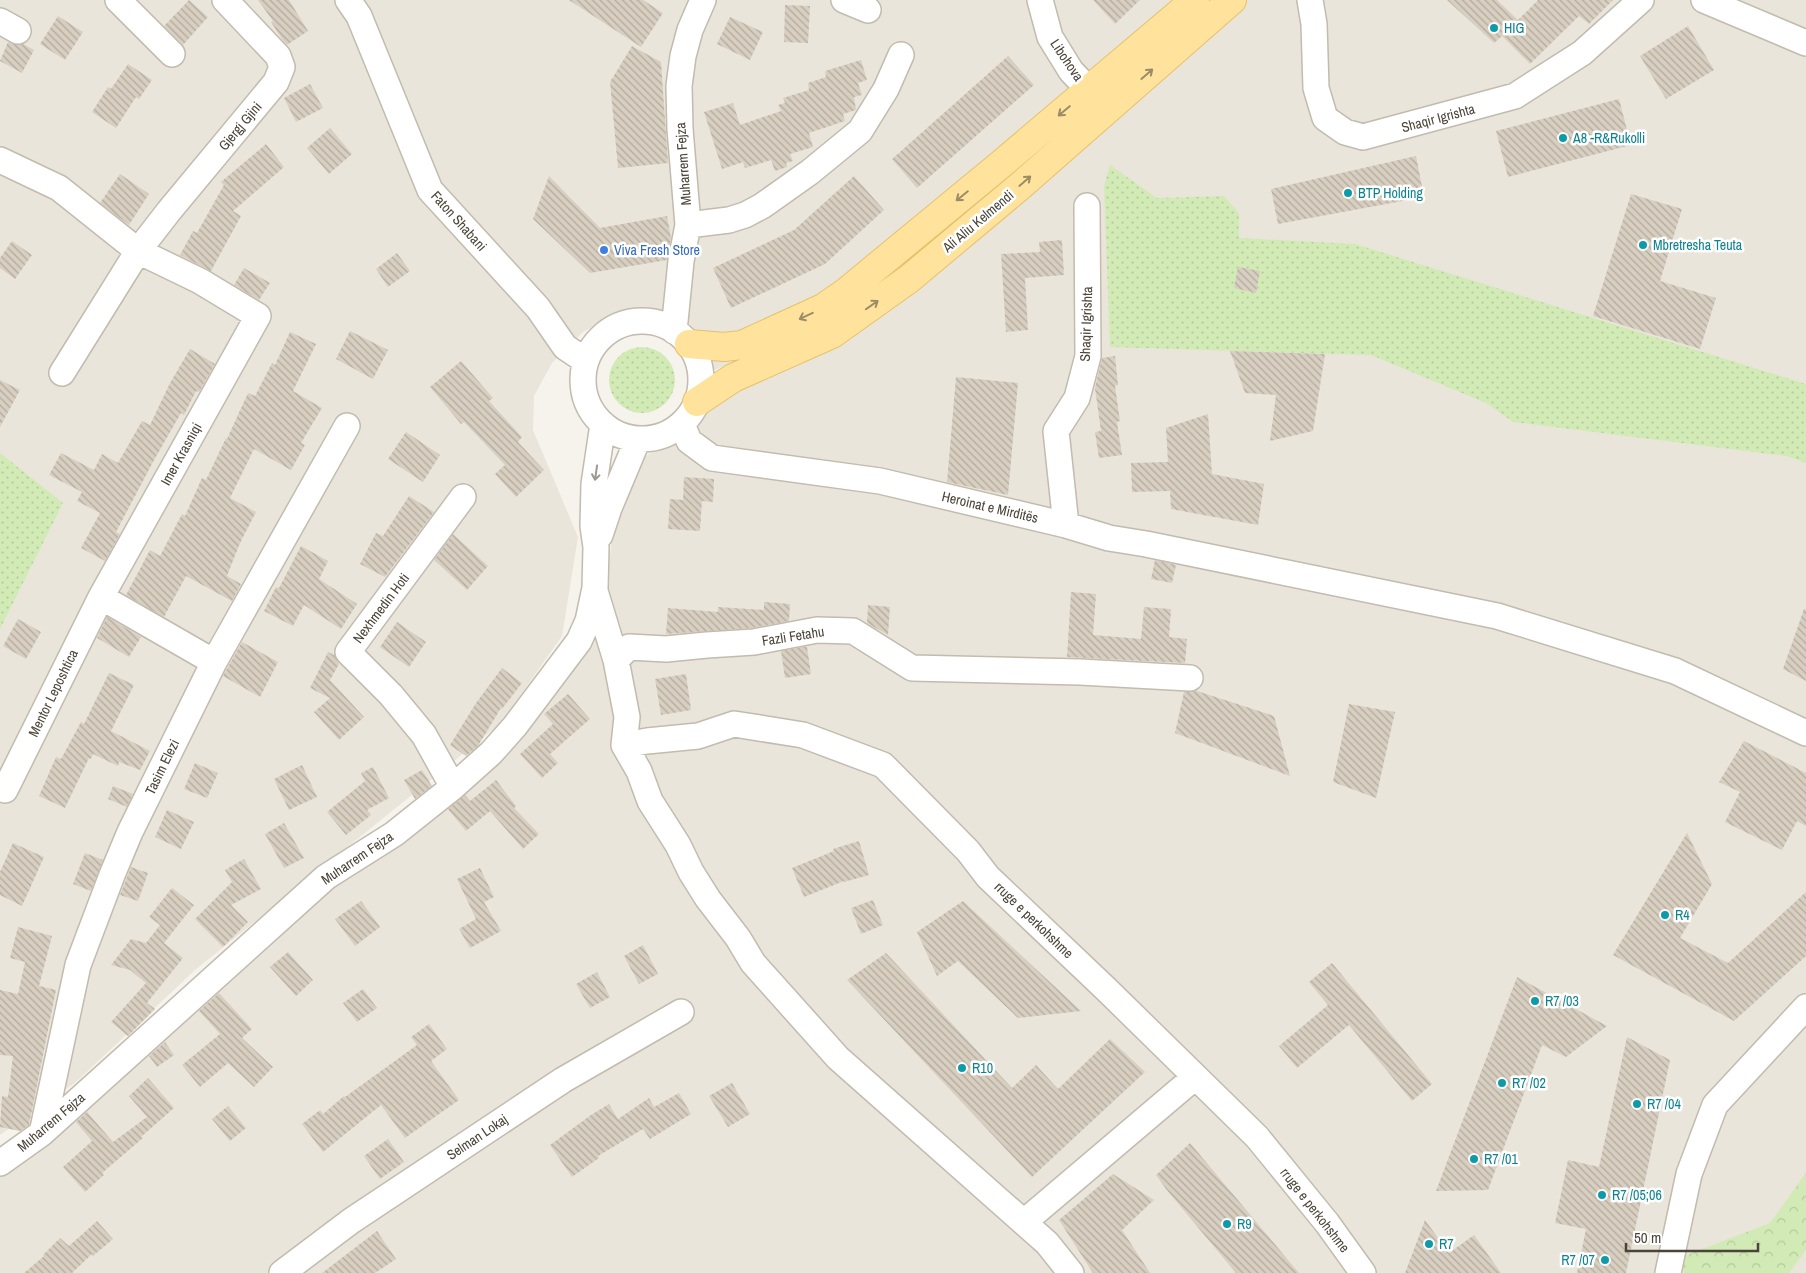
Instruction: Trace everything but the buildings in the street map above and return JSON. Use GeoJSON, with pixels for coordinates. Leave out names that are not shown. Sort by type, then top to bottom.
{"type":"FeatureCollection","features":[{"type":"Feature","properties":{"kind":"main road","name":"Ali Aliu Kelmendi"},"geometry":{"type":"LineString","coordinates":[[681,338],[724,347],[742,345],[823,308],[846,292],[1195,0]]}},
{"type":"Feature","properties":{"kind":"main road","name":"Ali Aliu Kelmendi"},"geometry":{"type":"LineString","coordinates":[[696,402],[733,378],[832,334],[909,279],[1019,187],[1232,0]]}},
{"type":"Feature","properties":{"kind":"street"},"geometry":{"type":"LineString","coordinates":[[118,0],[172,54]]}},
{"type":"Feature","properties":{"kind":"street","name":"Gjergj Gjini"},"geometry":{"type":"LineString","coordinates":[[138,251],[276,82],[282,67],[278,56],[225,0]]}},
{"type":"Feature","properties":{"kind":"street","name":"Faton Shabani"},"geometry":{"type":"LineString","coordinates":[[348,0],[359,16],[430,190],[538,308],[565,346],[586,361]]}},
{"type":"Feature","properties":{"kind":"street"},"geometry":{"type":"LineString","coordinates":[[844,0],[868,10]]}},
{"type":"Feature","properties":{"kind":"street","name":"Libohova"},"geometry":{"type":"LineString","coordinates":[[1040,0],[1050,37],[1070,71],[1089,90]]}},
{"type":"Feature","properties":{"kind":"street","name":"Shaqir Igrishta"},"geometry":{"type":"LineString","coordinates":[[1310,0],[1314,24],[1316,88],[1325,118],[1345,132],[1363,137],[1515,96],[1582,52],[1641,0]]}},
{"type":"Feature","properties":{"kind":"street"},"geometry":{"type":"LineString","coordinates":[[1704,0],[1806,43]]}},
{"type":"Feature","properties":{"kind":"street","name":"Muharrem Fejza"},"geometry":{"type":"LineString","coordinates":[[681,338],[681,261],[688,225],[680,129],[679,86],[683,56],[698,2]]}},
{"type":"Feature","properties":{"kind":"street"},"geometry":{"type":"LineString","coordinates":[[688,225],[729,220],[745,215],[762,206],[810,172],[860,131],[886,89],[901,55]]}},
{"type":"Feature","properties":{"kind":"street","name":"Imer Krasniqi"},"geometry":{"type":"LineString","coordinates":[[0,160],[59,188],[138,251],[200,281],[258,316],[100,597]]}},
{"type":"Feature","properties":{"kind":"street","name":"Shaqir Igrishta"},"geometry":{"type":"LineString","coordinates":[[1066,525],[1056,431],[1077,398],[1088,356],[1087,206]]}},
{"type":"Feature","properties":{"kind":"street"},"geometry":{"type":"LineString","coordinates":[[62,373],[138,251]]}},
{"type":"Feature","properties":{"kind":"street"},"geometry":{"type":"LineString","coordinates":[[633,322],[660,324],[681,338],[697,360],[700,375],[700,391],[696,402],[689,416],[682,424],[664,435],[638,439],[619,434],[603,424],[593,413],[586,398],[583,382],[586,361],[593,347],[600,339],[622,324],[633,322]]}},
{"type":"Feature","properties":{"kind":"street","name":"Muharrem Fejza"},"geometry":{"type":"LineString","coordinates":[[0,1163],[42,1133],[326,877],[394,834],[453,787],[490,753],[515,726],[580,641],[588,621],[595,588],[594,484],[603,424]]}},
{"type":"Feature","properties":{"kind":"street","name":"Heroinat e Mirditës"},"geometry":{"type":"LineString","coordinates":[[682,424],[688,441],[712,458],[880,481],[1066,525],[1109,538],[1497,616],[1666,668],[1806,733]]}},
{"type":"Feature","properties":{"kind":"street","name":"Tasim Elezi"},"geometry":{"type":"LineString","coordinates":[[42,1133],[78,965],[130,832],[214,662],[347,426]]}},
{"type":"Feature","properties":{"kind":"street","name":"Muharrem Fejza"},"geometry":{"type":"LineString","coordinates":[[596,546],[609,508],[638,439]]}},
{"type":"Feature","properties":{"kind":"street","name":"Nexhmedin Hoti"},"geometry":{"type":"LineString","coordinates":[[453,787],[424,735],[391,695],[348,652],[463,497]]}},
{"type":"Feature","properties":{"kind":"street"},"geometry":{"type":"LineString","coordinates":[[595,588],[616,660],[627,717],[624,745],[639,771],[650,801],[678,845],[691,872],[708,899],[738,938],[753,963],[838,1058],[1047,1243],[1071,1273]]}},
{"type":"Feature","properties":{"kind":"street"},"geometry":{"type":"LineString","coordinates":[[100,597],[214,662]]}},
{"type":"Feature","properties":{"kind":"street","name":"Mentor Leposhtica"},"geometry":{"type":"LineString","coordinates":[[5,790],[100,597]]}},
{"type":"Feature","properties":{"kind":"street","name":"Fazli Fetahu"},"geometry":{"type":"LineString","coordinates":[[616,660],[628,647],[666,649],[754,642],[817,630],[853,631],[912,668],[1080,672],[1190,678]]}},
{"type":"Feature","properties":{"kind":"street","name":"rruge e perkohshme"},"geometry":{"type":"LineString","coordinates":[[624,745],[698,736],[734,724],[803,735],[882,765],[968,851],[988,876],[1257,1137],[1327,1223],[1363,1273]]}},
{"type":"Feature","properties":{"kind":"street"},"geometry":{"type":"LineString","coordinates":[[1668,1273],[1689,1174],[1715,1105],[1806,1007]]}},
{"type":"Feature","properties":{"kind":"street","name":"Selman Lokaj"},"geometry":{"type":"LineString","coordinates":[[282,1273],[351,1221],[562,1080],[681,1012]]}},
{"type":"Feature","properties":{"kind":"street"},"geometry":{"type":"LineString","coordinates":[[1024,1222],[1196,1077]]}},
{"type":"Feature","properties":{"kind":"shaded area"},"geometry":{"type":"Polygon","coordinates":[[[0,0],[1209,0],[1047,145],[968,211],[854,300],[784,340],[708,373],[700,338],[681,322],[649,311],[619,313],[583,332],[552,363],[534,396],[533,430],[578,537],[562,636],[501,723],[195,970],[76,1082],[0,1135],[0,0]]]}},
{"type":"Feature","properties":{"kind":"shaded area"},"geometry":{"type":"Polygon","coordinates":[[[1237,0],[1806,0],[1806,1273],[0,1273],[0,1173],[340,878],[515,740],[576,667],[609,564],[616,505],[633,466],[665,442],[699,411],[844,338],[1237,0]]]}},
{"type":"Feature","properties":{"kind":"green space"},"geometry":{"type":"Polygon","coordinates":[[[1110,165],[1157,198],[1224,196],[1239,213],[1239,238],[1355,244],[1806,384],[1806,463],[1787,456],[1513,422],[1486,403],[1371,355],[1110,347],[1104,186],[1110,165]]]}},
{"type":"Feature","properties":{"kind":"green space"},"geometry":{"type":"Polygon","coordinates":[[[635,347],[649,347],[661,352],[670,361],[675,373],[673,393],[666,404],[649,413],[635,413],[623,408],[614,399],[609,387],[609,373],[614,361],[623,352],[635,347]]]}},
{"type":"Feature","properties":{"kind":"green space"},"geometry":{"type":"Polygon","coordinates":[[[0,453],[63,503],[0,629],[0,453]]]}},
{"type":"Feature","properties":{"kind":"green space"},"geometry":{"type":"Polygon","coordinates":[[[1806,1173],[1806,1250],[1789,1273],[1685,1273],[1682,1266],[1684,1256],[1770,1223],[1806,1173]]]}},
{"type":"Feature","properties":{"kind":"place","name":"HIG"},"geometry":{"type":"Point","coordinates":[1494,28]}},
{"type":"Feature","properties":{"kind":"place","name":"A8 -R&Rukolli"},"geometry":{"type":"Point","coordinates":[1563,138]}},
{"type":"Feature","properties":{"kind":"place","name":"BTP Holding"},"geometry":{"type":"Point","coordinates":[1348,193]}},
{"type":"Feature","properties":{"kind":"place","name":"Mbretresha Teuta"},"geometry":{"type":"Point","coordinates":[1643,245]}},
{"type":"Feature","properties":{"kind":"place","name":"Viva Fresh Store"},"geometry":{"type":"Point","coordinates":[604,250]}},
{"type":"Feature","properties":{"kind":"place","name":"R4"},"geometry":{"type":"Point","coordinates":[1665,915]}},
{"type":"Feature","properties":{"kind":"place","name":"R7 /03"},"geometry":{"type":"Point","coordinates":[1535,1001]}},
{"type":"Feature","properties":{"kind":"place","name":"R10"},"geometry":{"type":"Point","coordinates":[962,1068]}},
{"type":"Feature","properties":{"kind":"place","name":"R7 /02"},"geometry":{"type":"Point","coordinates":[1502,1083]}},
{"type":"Feature","properties":{"kind":"place","name":"R7 /04"},"geometry":{"type":"Point","coordinates":[1637,1104]}},
{"type":"Feature","properties":{"kind":"place","name":"R7 /01"},"geometry":{"type":"Point","coordinates":[1474,1159]}},
{"type":"Feature","properties":{"kind":"place","name":"R7 /05;06"},"geometry":{"type":"Point","coordinates":[1602,1195]}},
{"type":"Feature","properties":{"kind":"place","name":"R9"},"geometry":{"type":"Point","coordinates":[1227,1224]}},
{"type":"Feature","properties":{"kind":"place","name":"R7"},"geometry":{"type":"Point","coordinates":[1429,1244]}},
{"type":"Feature","properties":{"kind":"place","name":"R7 /07"},"geometry":{"type":"Point","coordinates":[1605,1260]}}]}
